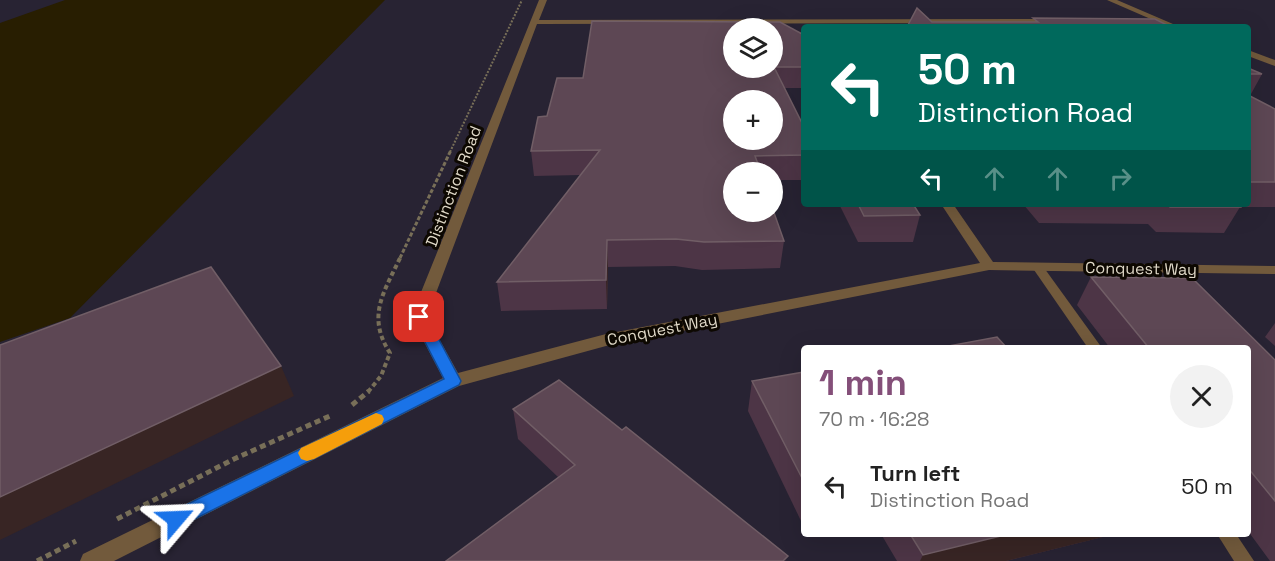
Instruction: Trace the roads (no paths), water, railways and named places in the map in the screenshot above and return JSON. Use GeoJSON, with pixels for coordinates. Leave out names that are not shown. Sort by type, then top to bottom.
{"type":"FeatureCollection","features":[{"type":"Feature","properties":{"kind":"street","name":"Distinction Road"},"geometry":{"type":"LineString","coordinates":[[453,381],[419,317],[543,0]]}},
{"type":"Feature","properties":{"kind":"street"},"geometry":{"type":"LineString","coordinates":[[1111,0],[1167,24]]}},
{"type":"Feature","properties":{"kind":"street"},"geometry":{"type":"LineString","coordinates":[[535,22],[827,24],[1056,21]]}},
{"type":"Feature","properties":{"kind":"street"},"geometry":{"type":"LineString","coordinates":[[1135,21],[1158,21]]}},
{"type":"Feature","properties":{"kind":"street"},"geometry":{"type":"LineString","coordinates":[[1251,54],[1275,63]]}},
{"type":"Feature","properties":{"kind":"street"},"geometry":{"type":"LineString","coordinates":[[949,207],[989,266]]}},
{"type":"Feature","properties":{"kind":"street","name":"Conquest Way"},"geometry":{"type":"LineString","coordinates":[[91,561],[453,381],[606,340],[989,266],[1275,270]]}},
{"type":"Feature","properties":{"kind":"lane"},"geometry":{"type":"LineString","coordinates":[[1038,267],[1093,345]]}},
{"type":"Feature","properties":{"kind":"lane"},"geometry":{"type":"LineString","coordinates":[[1228,537],[1245,561]]}}]}
